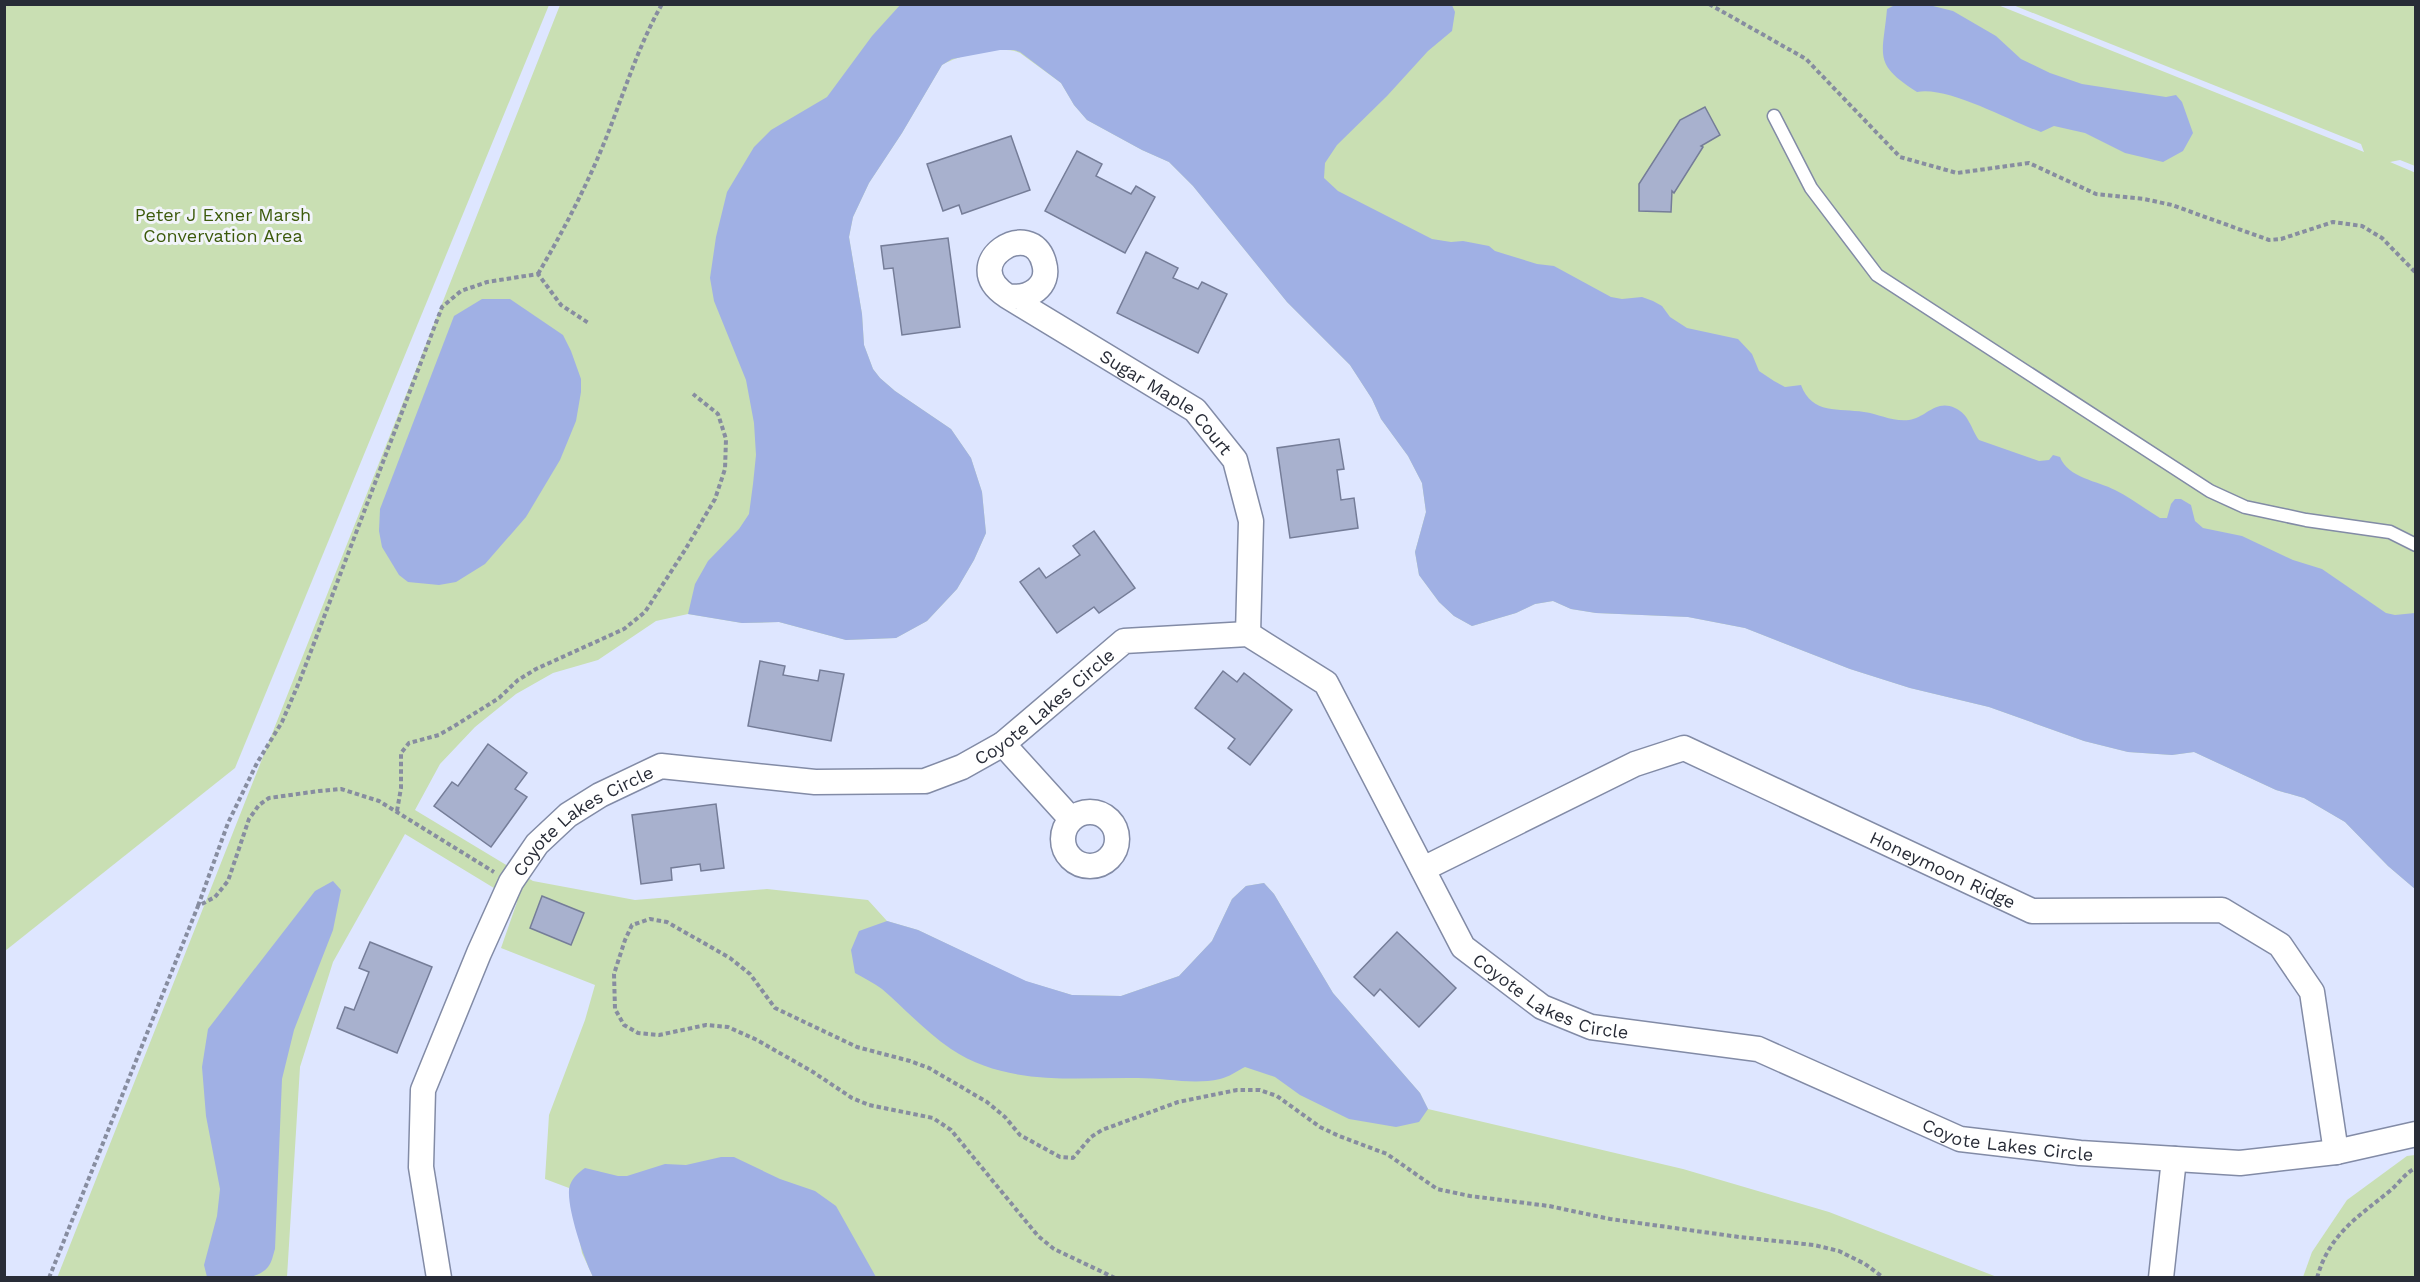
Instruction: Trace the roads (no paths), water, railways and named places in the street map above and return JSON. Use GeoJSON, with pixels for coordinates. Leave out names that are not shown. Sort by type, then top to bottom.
{"type":"FeatureCollection","features":[{"type":"Feature","properties":{"kind":"street","name":"Sugar Maple Court"},"geometry":{"type":"LineString","coordinates":[[1007,296],[1195,410],[1235,460],[1251,521],[1248,634]]}},
{"type":"Feature","properties":{"kind":"street","name":"Coyote Lakes Circle"},"geometry":{"type":"LineString","coordinates":[[439,1278],[421,1167],[423,1090],[479,953],[511,882],[537,843],[568,815],[600,795],[661,766],[815,782],[925,781],[962,767],[1003,744],[1124,641],[1248,634],[1326,683],[1463,947],[1542,1007],[1592,1027],[1758,1049],[1960,1139],[2080,1153],[2240,1163],[2336,1152],[2415,1134]]}},
{"type":"Feature","properties":{"kind":"street"},"geometry":{"type":"LineString","coordinates":[[1003,744],[1071,819]]}},
{"type":"Feature","properties":{"kind":"street","name":"Honeymoon Ridge"},"geometry":{"type":"LineString","coordinates":[[1423,869],[1635,764],[1684,748],[2032,911],[2222,910],[2280,945],[2312,992],[2336,1152]]}},
{"type":"Feature","properties":{"kind":"street"},"geometry":{"type":"LineString","coordinates":[[2161,1278],[2174,1159]]}},
{"type":"Feature","properties":{"kind":"lane"},"geometry":{"type":"LineString","coordinates":[[1774,116],[1811,188],[1877,275],[2210,491],[2245,507],[2306,520],[2390,532],[2415,545]]}},
{"type":"Feature","properties":{"kind":"water"},"geometry":{"type":"Polygon","coordinates":[[[901,4],[1452,5],[1455,12],[1452,31],[1428,51],[1387,96],[1337,145],[1325,163],[1324,178],[1338,191],[1432,239],[1489,246],[1495,251],[1537,264],[1554,266],[1611,297],[1622,299],[1642,297],[1653,301],[1662,306],[1670,317],[1687,328],[1738,339],[1752,354],[1759,371],[1785,387],[1801,385],[1806,395],[1819,406],[1903,420],[1915,419],[1936,407],[1955,408],[1967,418],[1979,440],[2039,461],[2049,460],[2053,455],[2060,457],[2064,464],[2076,474],[2127,496],[2160,518],[2167,518],[2171,504],[2175,499],[2181,499],[2191,505],[2195,521],[2203,528],[2242,536],[2293,560],[2322,569],[2386,613],[2395,615],[2415,613],[2415,889],[2388,866],[2345,822],[2304,798],[2276,790],[2194,752],[2172,755],[2128,752],[2084,741],[1989,707],[1910,688],[1850,669],[1745,628],[1688,617],[1596,613],[1571,609],[1553,601],[1535,604],[1516,613],[1472,626],[1454,616],[1439,602],[1419,575],[1415,552],[1426,512],[1422,483],[1408,456],[1381,419],[1372,399],[1350,365],[1287,302],[1193,186],[1169,162],[1087,120],[1074,105],[1061,83],[1020,52],[1014,50],[1000,50],[952,59],[942,65],[869,183],[853,217],[849,237],[862,314],[864,345],[873,369],[895,391],[951,429],[971,458],[982,492],[986,533],[974,560],[957,589],[927,621],[896,638],[846,640],[779,622],[742,623],[688,614],[695,584],[708,561],[739,529],[749,514],[756,455],[754,423],[746,380],[714,301],[710,278],[716,237],[727,192],[754,147],[771,130],[827,97],[872,36],[901,4]]]}},
{"type":"Feature","properties":{"kind":"water"},"geometry":{"type":"Polygon","coordinates":[[[1895,5],[1929,5],[1953,11],[1996,36],[2021,59],[2050,73],[2082,84],[2166,97],[2176,95],[2182,102],[2193,133],[2183,151],[2163,162],[2125,153],[2085,133],[2054,126],[2041,132],[1962,99],[1945,94],[1917,92],[1893,73],[1884,57],[1887,9],[1895,5]]]}},
{"type":"Feature","properties":{"kind":"water"},"geometry":{"type":"Polygon","coordinates":[[[482,299],[510,299],[563,335],[581,379],[576,421],[560,460],[526,517],[485,564],[456,582],[439,585],[408,582],[399,575],[382,547],[379,531],[380,509],[454,316],[482,299]]]}},
{"type":"Feature","properties":{"kind":"water"},"geometry":{"type":"Polygon","coordinates":[[[333,881],[341,890],[333,930],[294,1030],[282,1079],[275,1249],[268,1267],[256,1275],[240,1278],[207,1277],[204,1265],[217,1216],[220,1189],[206,1116],[202,1067],[208,1029],[315,891],[333,881]]]}},
{"type":"Feature","properties":{"kind":"water"},"geometry":{"type":"Polygon","coordinates":[[[1264,883],[1274,894],[1333,993],[1420,1093],[1428,1109],[1419,1122],[1396,1127],[1349,1119],[1300,1095],[1275,1077],[1245,1067],[1223,1078],[1210,1081],[1042,1077],[1019,1075],[995,1069],[973,1061],[951,1049],[924,1028],[882,989],[855,973],[851,950],[859,931],[887,921],[918,930],[1026,981],[1072,995],[1121,996],[1179,976],[1212,941],[1232,899],[1246,886],[1264,883]]]}},
{"type":"Feature","properties":{"kind":"water"},"geometry":{"type":"Polygon","coordinates":[[[721,1157],[734,1157],[780,1179],[815,1191],[836,1206],[876,1277],[593,1277],[585,1258],[570,1204],[570,1185],[578,1173],[585,1168],[627,1176],[665,1164],[686,1165],[721,1157]]]}},
{"type":"Feature","properties":{"kind":"park label","name":"Peter J Exner Marsh Convervation Area"},"geometry":{"type":"Point","coordinates":[223,224]}}]}
